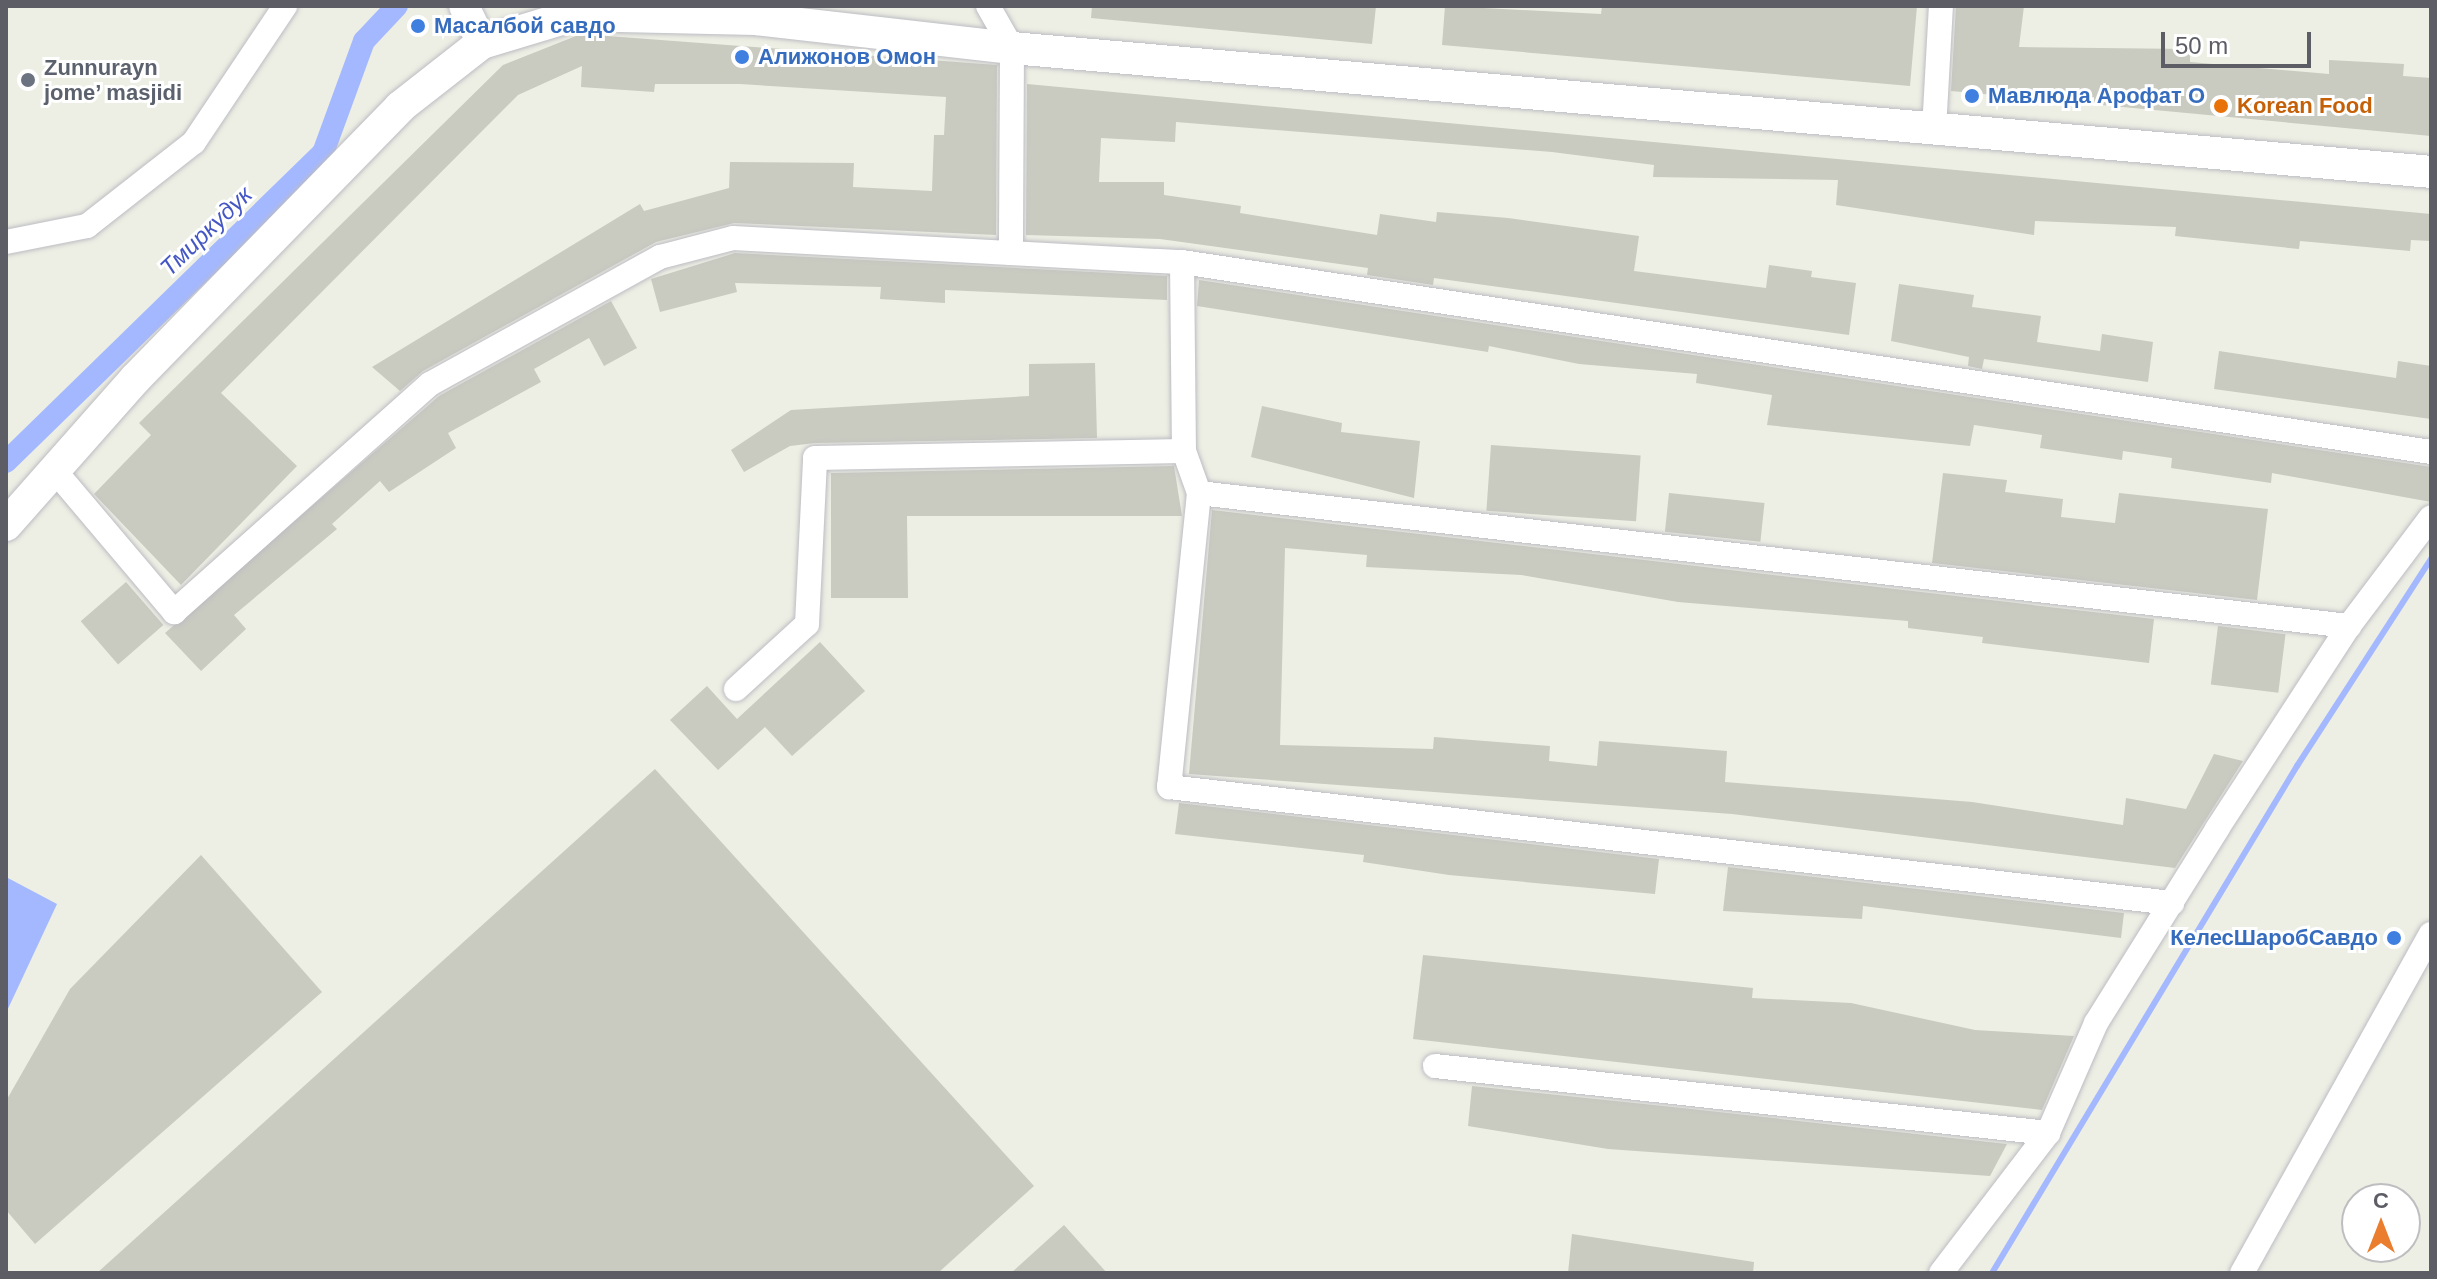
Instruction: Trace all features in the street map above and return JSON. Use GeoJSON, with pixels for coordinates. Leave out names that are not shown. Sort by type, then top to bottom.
{"type":"FeatureCollection","features":[{"type":"Feature","properties":{"kind":"main road"},"geometry":{"type":"LineString","coordinates":[[6,525],[400,107],[482,43],[548,20],[600,12],[756,19],[1012,48],[2431,172]]}},
{"type":"Feature","properties":{"kind":"street"},"geometry":{"type":"LineString","coordinates":[[6,242],[87,226],[194,142],[285,6]]}},
{"type":"Feature","properties":{"kind":"street"},"geometry":{"type":"LineString","coordinates":[[464,6],[482,43]]}},
{"type":"Feature","properties":{"kind":"street"},"geometry":{"type":"LineString","coordinates":[[988,6],[1012,48],[1011,253]]}},
{"type":"Feature","properties":{"kind":"street"},"geometry":{"type":"LineString","coordinates":[[1934,130],[1941,6]]}},
{"type":"Feature","properties":{"kind":"street"},"geometry":{"type":"LineString","coordinates":[[55,471],[174,612],[430,384],[660,257],[733,238],[1182,262],[2431,452]]}},
{"type":"Feature","properties":{"kind":"street"},"geometry":{"type":"LineString","coordinates":[[1182,262],[1184,451],[1199,493],[1169,787],[2172,903]]}},
{"type":"Feature","properties":{"kind":"street"},"geometry":{"type":"LineString","coordinates":[[736,689],[807,624],[815,458],[1184,451]]}},
{"type":"Feature","properties":{"kind":"street"},"geometry":{"type":"LineString","coordinates":[[1199,493],[2349,626]]}},
{"type":"Feature","properties":{"kind":"street"},"geometry":{"type":"LineString","coordinates":[[1941,1273],[2048,1133],[2096,1023],[2349,626],[2431,517]]}},
{"type":"Feature","properties":{"kind":"street"},"geometry":{"type":"LineString","coordinates":[[2242,1273],[2431,934]]}},
{"type":"Feature","properties":{"kind":"street"},"geometry":{"type":"LineString","coordinates":[[1435,1066],[2048,1133]]}},
{"type":"Feature","properties":{"kind":"water"},"geometry":{"type":"Polygon","coordinates":[[[6,877],[57,904],[6,1013],[6,877]]]}},
{"type":"Feature","properties":{"kind":"building"},"geometry":{"type":"Polygon","coordinates":[[[1092,6],[1376,6],[1372,44],[1091,18],[1092,6]]]}},
{"type":"Feature","properties":{"kind":"building"},"geometry":{"type":"Polygon","coordinates":[[[1445,6],[1601,14],[1602,6],[1917,6],[1910,86],[1442,45],[1445,6]]]}},
{"type":"Feature","properties":{"kind":"building"},"geometry":{"type":"Polygon","coordinates":[[[1956,6],[2024,6],[2019,47],[2190,49],[2190,62],[2329,74],[2329,60],[2404,64],[2403,76],[2431,78],[2431,136],[1951,91],[1956,6]]]}},
{"type":"Feature","properties":{"kind":"building"},"geometry":{"type":"Polygon","coordinates":[[[581,34],[997,65],[996,235],[734,223],[656,242],[423,371],[400,391],[372,367],[640,204],[644,211],[729,188],[730,162],[854,163],[853,187],[932,191],[934,135],[944,135],[946,97],[740,84],[655,84],[654,92],[581,87],[582,66],[518,95],[221,393],[297,466],[181,585],[94,494],[151,435],[139,423],[503,65],[581,34]]]}},
{"type":"Feature","properties":{"kind":"building"},"geometry":{"type":"Polygon","coordinates":[[[1027,84],[2431,214],[2431,241],[2411,240],[2410,251],[2300,241],[2299,249],[2175,236],[2176,227],[2035,221],[2034,235],[1836,205],[1838,180],[1653,177],[1654,165],[1552,152],[1176,122],[1175,142],[1101,138],[1099,182],[1164,182],[1164,195],[1241,206],[1240,213],[1377,235],[1380,214],[1436,222],[1437,212],[1508,218],[1639,236],[1634,271],[1766,288],[1769,265],[1812,271],[1811,277],[1856,283],[1849,335],[1434,278],[1433,285],[1367,275],[1368,268],[1160,239],[1026,235],[1027,84]]]}},
{"type":"Feature","properties":{"kind":"building"},"geometry":{"type":"Polygon","coordinates":[[[735,253],[1167,276],[1167,300],[945,290],[945,303],[880,299],[881,287],[735,283],[737,292],[660,312],[651,279],[735,253]]]}},
{"type":"Feature","properties":{"kind":"building"},"geometry":{"type":"Polygon","coordinates":[[[1199,280],[2431,467],[2431,502],[2272,473],[2271,483],[2171,468],[2172,458],[2123,451],[2122,460],[2040,448],[2042,435],[1974,425],[1970,446],[1767,425],[1772,395],[1696,383],[1697,374],[1579,364],[1489,346],[1488,352],[1197,306],[1199,280]]]}},
{"type":"Feature","properties":{"kind":"building"},"geometry":{"type":"Polygon","coordinates":[[[1899,284],[1974,295],[1972,307],[2041,316],[2037,342],[2100,351],[2102,334],[2153,342],[2148,382],[1984,359],[1982,369],[1968,366],[1969,357],[1891,341],[1899,284]]]}},
{"type":"Feature","properties":{"kind":"building"},"geometry":{"type":"Polygon","coordinates":[[[611,301],[637,348],[604,366],[589,338],[534,369],[541,382],[448,433],[456,448],[389,492],[380,481],[332,524],[337,529],[234,615],[246,629],[201,671],[165,633],[439,396],[611,301]]]}},
{"type":"Feature","properties":{"kind":"building"},"geometry":{"type":"Polygon","coordinates":[[[2219,351],[2396,378],[2398,361],[2431,366],[2431,419],[2214,389],[2219,351]]]}},
{"type":"Feature","properties":{"kind":"building"},"geometry":{"type":"Polygon","coordinates":[[[1095,363],[1097,438],[815,443],[790,446],[744,472],[731,450],[791,410],[1029,396],[1029,364],[1095,363]]]}},
{"type":"Feature","properties":{"kind":"building"},"geometry":{"type":"Polygon","coordinates":[[[1262,406],[1342,423],[1341,432],[1420,441],[1414,498],[1251,457],[1262,406]]]}},
{"type":"Feature","properties":{"kind":"building"},"geometry":{"type":"Polygon","coordinates":[[[1491,445],[1641,455],[1636,521],[1486,511],[1491,445]]]}},
{"type":"Feature","properties":{"kind":"building"},"geometry":{"type":"Polygon","coordinates":[[[1174,466],[1182,516],[907,516],[908,598],[831,598],[831,473],[1174,466]]]}},
{"type":"Feature","properties":{"kind":"building"},"geometry":{"type":"Polygon","coordinates":[[[1943,473],[2007,480],[2005,492],[2063,499],[2061,517],[2115,523],[2119,493],[2268,509],[2257,600],[1932,563],[1943,473]]]}},
{"type":"Feature","properties":{"kind":"building"},"geometry":{"type":"Polygon","coordinates":[[[1669,493],[1764,503],[1760,542],[1665,532],[1669,493]]]}},
{"type":"Feature","properties":{"kind":"building"},"geometry":{"type":"Polygon","coordinates":[[[1212,510],[2154,619],[2149,663],[1982,643],[1983,637],[1908,628],[1908,621],[1678,602],[1521,575],[1366,567],[1367,555],[1285,548],[1280,745],[1433,749],[1434,737],[1550,746],[1549,761],[1597,766],[1599,741],[1727,751],[1725,782],[1972,802],[2123,825],[2126,798],[2186,809],[2214,754],[2243,761],[2175,868],[1732,814],[1189,774],[1212,510]]]}},
{"type":"Feature","properties":{"kind":"building"},"geometry":{"type":"Polygon","coordinates":[[[126,582],[163,625],[118,664],[81,621],[126,582]]]}},
{"type":"Feature","properties":{"kind":"building"},"geometry":{"type":"Polygon","coordinates":[[[2218,626],[2285,634],[2278,693],[2211,685],[2218,626]]]}},
{"type":"Feature","properties":{"kind":"building"},"geometry":{"type":"Polygon","coordinates":[[[820,642],[865,691],[792,756],[765,727],[718,770],[670,720],[707,686],[737,719],[820,642]]]}},
{"type":"Feature","properties":{"kind":"building"},"geometry":{"type":"Polygon","coordinates":[[[655,769],[1034,1186],[938,1273],[97,1273],[655,769]]]}},
{"type":"Feature","properties":{"kind":"building"},"geometry":{"type":"Polygon","coordinates":[[[1179,803],[1659,859],[1655,894],[1449,875],[1363,862],[1364,855],[1175,834],[1179,803]]]}},
{"type":"Feature","properties":{"kind":"building"},"geometry":{"type":"Polygon","coordinates":[[[201,855],[322,992],[35,1244],[6,1210],[6,1101],[70,989],[201,855]]]}},
{"type":"Feature","properties":{"kind":"building"},"geometry":{"type":"Polygon","coordinates":[[[1728,867],[2124,913],[2121,938],[1863,906],[1862,919],[1723,911],[1728,867]]]}},
{"type":"Feature","properties":{"kind":"building"},"geometry":{"type":"Polygon","coordinates":[[[1423,955],[1753,988],[1752,998],[1851,1003],[1975,1030],[2074,1036],[2042,1110],[1413,1039],[1423,955]]]}},
{"type":"Feature","properties":{"kind":"building"},"geometry":{"type":"Polygon","coordinates":[[[1472,1086],[2007,1144],[1990,1176],[1608,1149],[1468,1126],[1472,1086]]]}},
{"type":"Feature","properties":{"kind":"building"},"geometry":{"type":"Polygon","coordinates":[[[1064,1225],[1107,1273],[1011,1273],[1064,1225]]]}},
{"type":"Feature","properties":{"kind":"building"},"geometry":{"type":"Polygon","coordinates":[[[1572,1234],[1754,1262],[1753,1273],[1568,1273],[1572,1234]]]}},
{"type":"Feature","properties":{"kind":"waterway","name":"Тмиркудук"},"geometry":{"type":"LineString","coordinates":[[6,462],[323,153],[364,41],[397,6]]}},
{"type":"Feature","properties":{"kind":"waterway"},"geometry":{"type":"LineString","coordinates":[[1992,1273],[2297,766],[2431,559]]}},
{"type":"Feature","properties":{"kind":"place","name":"Масалбой савдо"},"geometry":{"type":"Point","coordinates":[418,26]}},
{"type":"Feature","properties":{"kind":"place","name":"Алижонов Омон"},"geometry":{"type":"Point","coordinates":[742,57]}},
{"type":"Feature","properties":{"kind":"place","name":"Zunnurayn jome’ masjidi"},"geometry":{"type":"Point","coordinates":[28,80]}},
{"type":"Feature","properties":{"kind":"place","name":"Мавлюда Арофат О"},"geometry":{"type":"Point","coordinates":[1972,96]}},
{"type":"Feature","properties":{"kind":"place","name":"Korean Food"},"geometry":{"type":"Point","coordinates":[2221,106]}},
{"type":"Feature","properties":{"kind":"place","name":"КелесШаробСавдо"},"geometry":{"type":"Point","coordinates":[2394,938]}}]}
